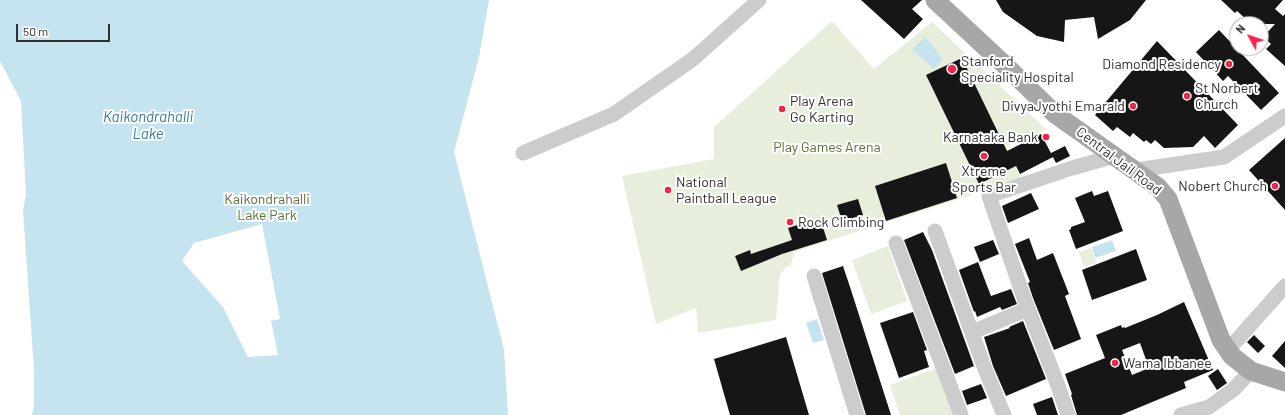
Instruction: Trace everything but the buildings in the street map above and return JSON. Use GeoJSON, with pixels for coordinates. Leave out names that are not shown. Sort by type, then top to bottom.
{"type":"FeatureCollection","features":[{"type":"Feature","properties":{"kind":"main road","name":"Central Jail Road"},"geometry":{"type":"LineString","coordinates":[[935,0],[1056,114],[1158,187],[1168,199],[1221,340],[1232,356],[1251,371],[1282,377]]}},
{"type":"Feature","properties":{"kind":"street"},"geometry":{"type":"LineString","coordinates":[[523,153],[614,114],[693,59],[759,0]]}},
{"type":"Feature","properties":{"kind":"street"},"geometry":{"type":"LineString","coordinates":[[1136,170],[1224,156],[1285,116]]}},
{"type":"Feature","properties":{"kind":"street"},"geometry":{"type":"LineString","coordinates":[[1068,415],[1057,382],[1028,309],[989,196],[1072,168],[1115,156]]}},
{"type":"Feature","properties":{"kind":"street"},"geometry":{"type":"LineString","coordinates":[[935,231],[985,369],[1004,415]]}},
{"type":"Feature","properties":{"kind":"street"},"geometry":{"type":"LineString","coordinates":[[896,243],[961,415]]}},
{"type":"Feature","properties":{"kind":"street"},"geometry":{"type":"LineString","coordinates":[[814,276],[857,415]]}},
{"type":"Feature","properties":{"kind":"street"},"geometry":{"type":"LineString","coordinates":[[1228,350],[1285,286]]}},
{"type":"Feature","properties":{"kind":"street"},"geometry":{"type":"LineString","coordinates":[[972,332],[1028,309]]}},
{"type":"Feature","properties":{"kind":"street"},"geometry":{"type":"LineString","coordinates":[[1181,415],[1209,407],[1233,390],[1251,371]]}},
{"type":"Feature","properties":{"kind":"green space","name":"Play Games Arena"},"geometry":{"type":"Polygon","coordinates":[[[832,21],[874,69],[932,22],[1046,129],[1006,147],[1021,179],[794,252],[791,265],[785,268],[780,275],[776,320],[698,333],[696,308],[656,324],[622,176],[714,159],[714,127],[832,21]]]}},
{"type":"Feature","properties":{"kind":"green space"},"geometry":{"type":"Polygon","coordinates":[[[888,246],[907,301],[871,314],[852,260],[888,246]]]}},
{"type":"Feature","properties":{"kind":"green space"},"geometry":{"type":"Polygon","coordinates":[[[1091,248],[1096,263],[1084,267],[1079,252],[1091,248]]]}},
{"type":"Feature","properties":{"kind":"green space"},"geometry":{"type":"Polygon","coordinates":[[[937,368],[953,415],[900,415],[890,385],[937,368]]]}},
{"type":"Feature","properties":{"kind":"water","name":"Kaikondrahalli Lake"},"geometry":{"type":"Polygon","coordinates":[[[0,0],[489,0],[479,57],[454,152],[504,350],[508,415],[32,415],[34,406],[34,371],[23,210],[26,195],[21,101],[0,61],[0,0]],[[262,224],[194,243],[182,261],[223,307],[248,357],[278,355],[271,321],[280,319],[262,224]]]}},
{"type":"Feature","properties":{"kind":"water"},"geometry":{"type":"Polygon","coordinates":[[[925,37],[943,59],[934,69],[912,50],[925,37]]]}},
{"type":"Feature","properties":{"kind":"water"},"geometry":{"type":"Polygon","coordinates":[[[1112,240],[1116,251],[1095,258],[1092,247],[1112,240]]]}},
{"type":"Feature","properties":{"kind":"water"},"geometry":{"type":"Polygon","coordinates":[[[817,319],[824,340],[813,343],[806,323],[817,319]]]}},
{"type":"Feature","properties":{"kind":"place","name":"Diamond Residency"},"geometry":{"type":"Point","coordinates":[1229,64]}},
{"type":"Feature","properties":{"kind":"place","name":"Stanford Speciality Hospital"},"geometry":{"type":"Point","coordinates":[952,69]}},
{"type":"Feature","properties":{"kind":"place","name":"St Norbert Church"},"geometry":{"type":"Point","coordinates":[1187,96]}},
{"type":"Feature","properties":{"kind":"place","name":"DivyaJyothi Emarald"},"geometry":{"type":"Point","coordinates":[1133,106]}},
{"type":"Feature","properties":{"kind":"place","name":"Play Arena Go Karting"},"geometry":{"type":"Point","coordinates":[782,109]}},
{"type":"Feature","properties":{"kind":"place","name":"Karnataka Bank"},"geometry":{"type":"Point","coordinates":[1046,137]}},
{"type":"Feature","properties":{"kind":"place","name":"Xtreme Sports Bar"},"geometry":{"type":"Point","coordinates":[984,156]}},
{"type":"Feature","properties":{"kind":"place","name":"Nobert Church"},"geometry":{"type":"Point","coordinates":[1275,186]}},
{"type":"Feature","properties":{"kind":"place","name":"National Paintball League"},"geometry":{"type":"Point","coordinates":[668,190]}},
{"type":"Feature","properties":{"kind":"place","name":"Rock Climbing"},"geometry":{"type":"Point","coordinates":[790,222]}},
{"type":"Feature","properties":{"kind":"place","name":"Wama Ibbanee"},"geometry":{"type":"Point","coordinates":[1115,363]}},
{"type":"Feature","properties":{"kind":"park label","name":"Kaikondrahalli Lake Park"},"geometry":{"type":"Point","coordinates":[267,208]}}]}
